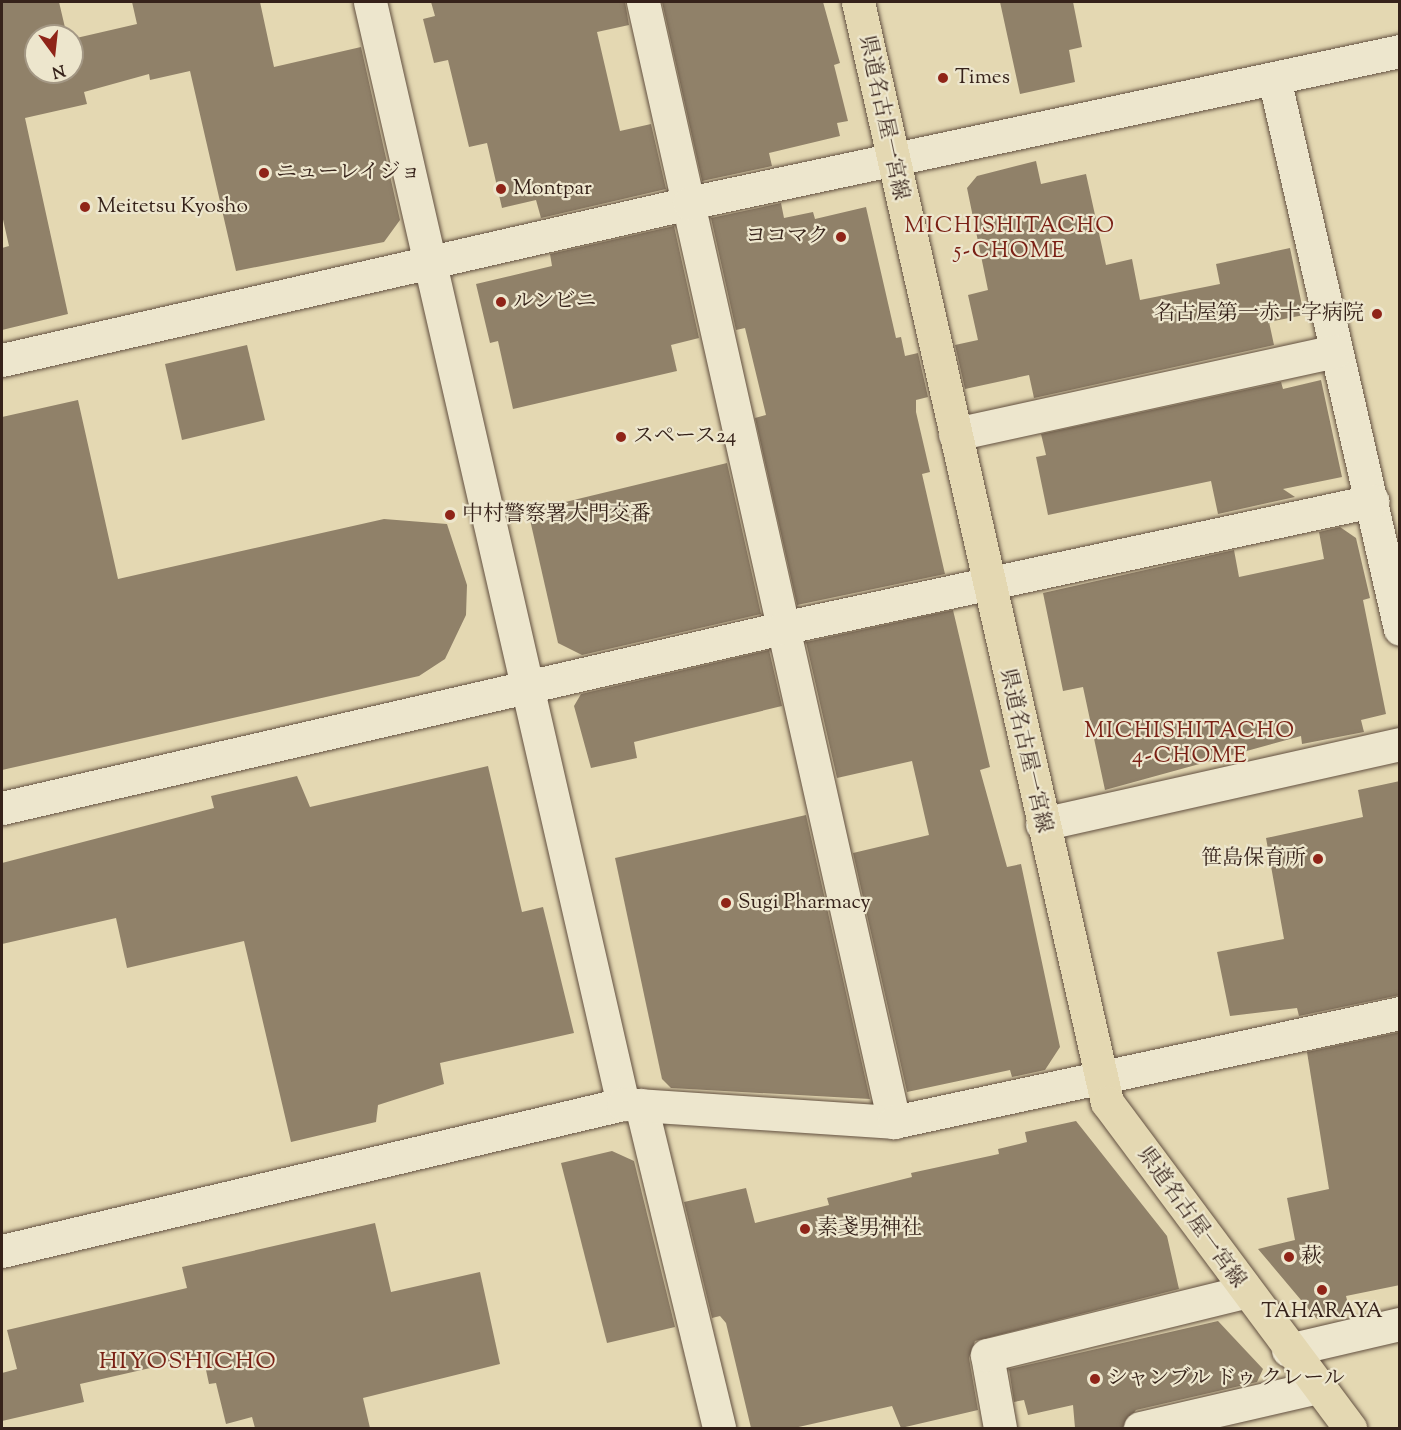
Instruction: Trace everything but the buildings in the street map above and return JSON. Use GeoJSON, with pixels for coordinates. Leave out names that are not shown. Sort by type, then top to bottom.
{"type":"FeatureCollection","features":[{"type":"Feature","properties":{"kind":"main road","name":"県道名古屋一宮線"},"geometry":{"type":"LineString","coordinates":[[858,2],[891,161],[1107,1102],[1244,1292],[1350,1428]]}},
{"type":"Feature","properties":{"kind":"street"},"geometry":{"type":"LineString","coordinates":[[370,2],[528,690],[632,1105],[719,1428]]}},
{"type":"Feature","properties":{"kind":"street"},"geometry":{"type":"LineString","coordinates":[[643,2],[894,1122]]}},
{"type":"Feature","properties":{"kind":"street"},"geometry":{"type":"LineString","coordinates":[[2,360],[689,203],[1400,51]]}},
{"type":"Feature","properties":{"kind":"street"},"geometry":{"type":"LineString","coordinates":[[1274,78],[1400,629]]}},
{"type":"Feature","properties":{"kind":"street"},"geometry":{"type":"LineString","coordinates":[[955,434],[1336,351]]}},
{"type":"Feature","properties":{"kind":"street"},"geometry":{"type":"LineString","coordinates":[[2,808],[528,690],[782,628],[1372,501]]}},
{"type":"Feature","properties":{"kind":"street"},"geometry":{"type":"LineString","coordinates":[[1042,824],[1400,744]]}},
{"type":"Feature","properties":{"kind":"street"},"geometry":{"type":"LineString","coordinates":[[2,1251],[632,1105],[894,1122],[1400,1013]]}},
{"type":"Feature","properties":{"kind":"street"},"geometry":{"type":"LineString","coordinates":[[1000,1428],[987,1355],[1244,1292]]}},
{"type":"Feature","properties":{"kind":"street"},"geometry":{"type":"LineString","coordinates":[[1288,1350],[1400,1324]]}},
{"type":"Feature","properties":{"kind":"street"},"geometry":{"type":"LineString","coordinates":[[1140,1428],[1317,1387]]}},
{"type":"Feature","properties":{"kind":"place","name":"Times"},"geometry":{"type":"Point","coordinates":[943,78]}},
{"type":"Feature","properties":{"kind":"place","name":"ニューレイジョ"},"geometry":{"type":"Point","coordinates":[264,173]}},
{"type":"Feature","properties":{"kind":"place","name":"Montpar"},"geometry":{"type":"Point","coordinates":[501,189]}},
{"type":"Feature","properties":{"kind":"place","name":"Meitetsu Kyosho"},"geometry":{"type":"Point","coordinates":[85,207]}},
{"type":"Feature","properties":{"kind":"place","name":"ヨコマク"},"geometry":{"type":"Point","coordinates":[841,237]}},
{"type":"Feature","properties":{"kind":"place","name":"ルンビニ"},"geometry":{"type":"Point","coordinates":[501,302]}},
{"type":"Feature","properties":{"kind":"place","name":"名古屋第一赤十字病院"},"geometry":{"type":"Point","coordinates":[1377,314]}},
{"type":"Feature","properties":{"kind":"place","name":"スペース24"},"geometry":{"type":"Point","coordinates":[621,437]}},
{"type":"Feature","properties":{"kind":"place","name":"中村警察署大門交番"},"geometry":{"type":"Point","coordinates":[450,515]}},
{"type":"Feature","properties":{"kind":"place","name":"笹島保育所"},"geometry":{"type":"Point","coordinates":[1318,859]}},
{"type":"Feature","properties":{"kind":"place","name":"Sugi Pharmacy"},"geometry":{"type":"Point","coordinates":[726,903]}},
{"type":"Feature","properties":{"kind":"place","name":"素戔男神社"},"geometry":{"type":"Point","coordinates":[805,1229]}},
{"type":"Feature","properties":{"kind":"place","name":"萩"},"geometry":{"type":"Point","coordinates":[1289,1257]}},
{"type":"Feature","properties":{"kind":"place","name":"TAHARAYA"},"geometry":{"type":"Point","coordinates":[1322,1290]}},
{"type":"Feature","properties":{"kind":"place","name":"シャンブル ドゥ クレール"},"geometry":{"type":"Point","coordinates":[1095,1379]}},
{"type":"Feature","properties":{"kind":"district","name":"MICHISHITACHO 5-CHOME"},"geometry":{"type":"Point","coordinates":[1010,240]}},
{"type":"Feature","properties":{"kind":"district","name":"MICHISHITACHO 4-CHOME"},"geometry":{"type":"Point","coordinates":[1190,744]}},
{"type":"Feature","properties":{"kind":"district","name":"HIYOSHICHO"},"geometry":{"type":"Point","coordinates":[188,1363]}}]}
